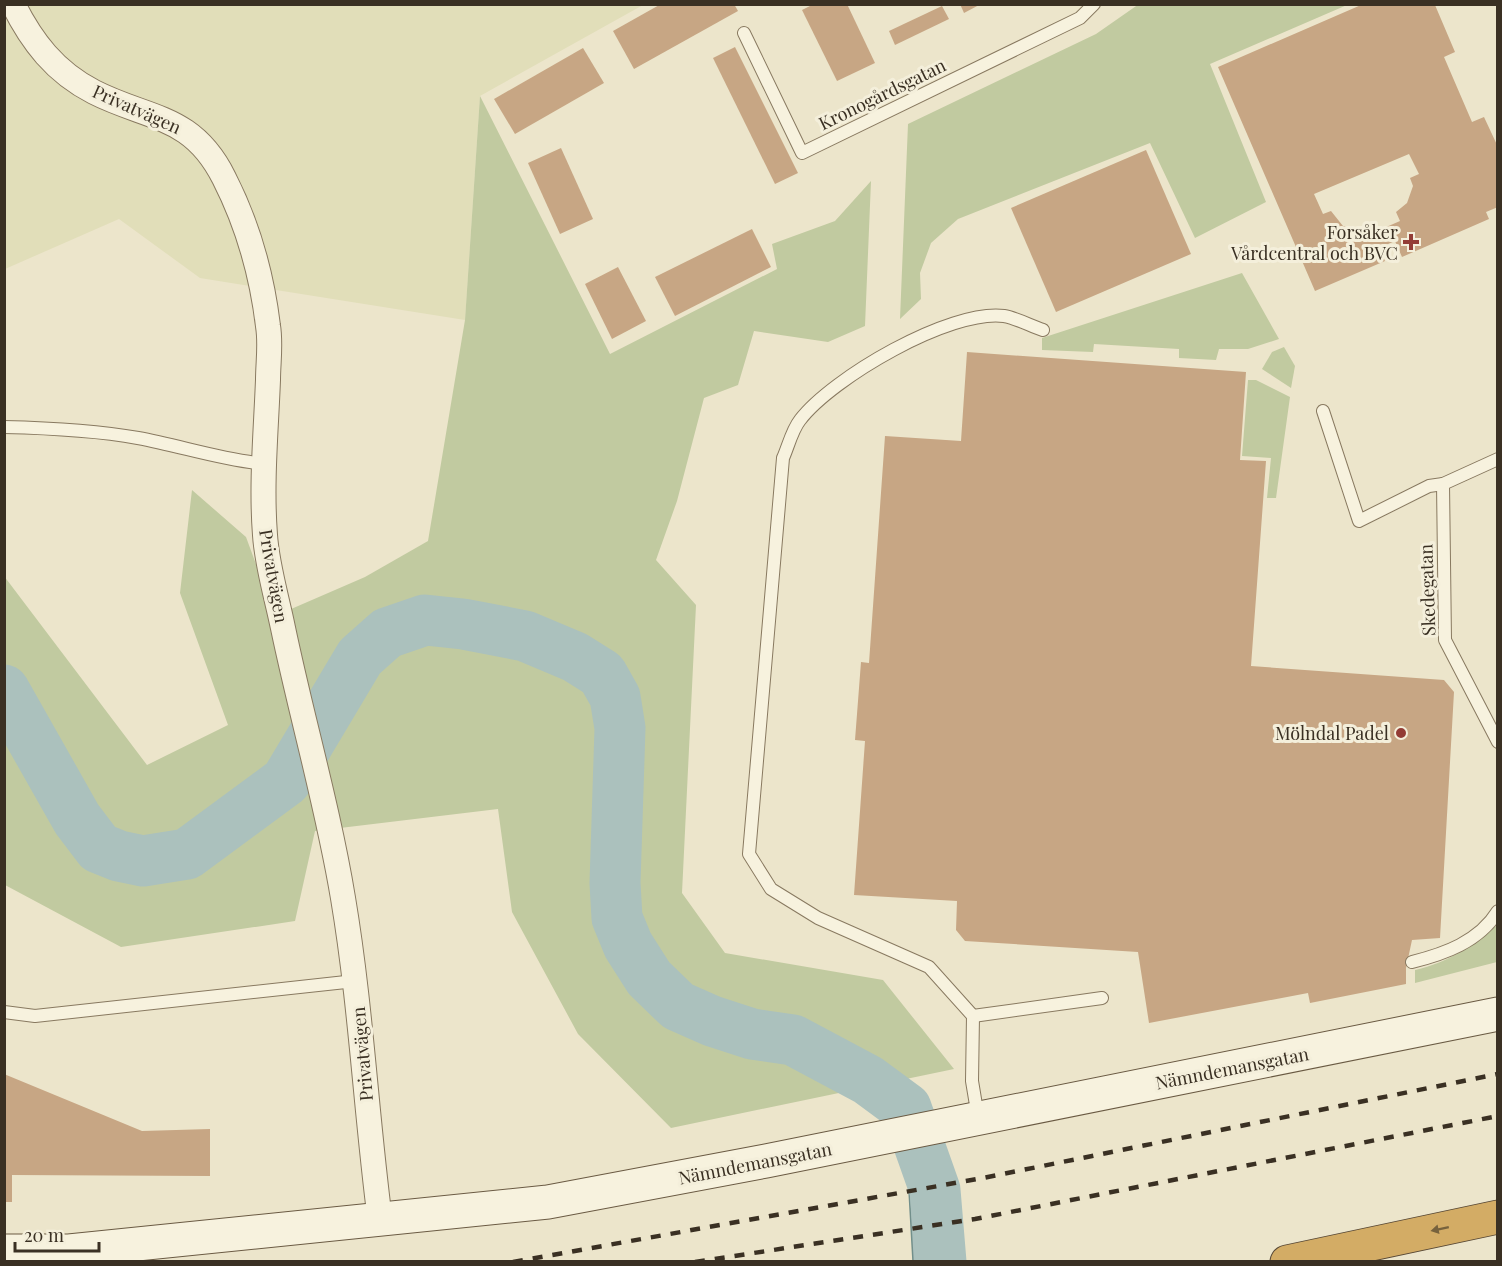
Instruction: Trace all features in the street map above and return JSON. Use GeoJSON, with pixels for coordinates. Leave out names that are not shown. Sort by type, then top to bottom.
{"type":"FeatureCollection","features":[{"type":"Feature","properties":{"kind":"highway"},"geometry":{"type":"LineString","coordinates":[[1287,1262],[1497,1217]]}},
{"type":"Feature","properties":{"kind":"street","name":"Privatvägen"},"geometry":{"type":"LineString","coordinates":[[14,4],[29,37],[61,71],[94,92],[158,116],[187,130],[208,150],[224,177],[241,216],[254,259],[269,328],[265,537],[296,689],[319,779],[343,898],[355,981],[380,1220]]}},
{"type":"Feature","properties":{"kind":"street","name":"Nämndemansgatan"},"geometry":{"type":"LineString","coordinates":[[4,1251],[69,1251],[548,1202],[1497,1014]]}},
{"type":"Feature","properties":{"kind":"lane","name":"Kronogårdsgatan"},"geometry":{"type":"LineString","coordinates":[[744,33],[802,153],[1080,18],[1094,4]]}},
{"type":"Feature","properties":{"kind":"lane"},"geometry":{"type":"LineString","coordinates":[[978,1118],[972,1081],[973,1016],[929,967],[818,918],[771,889],[749,854],[783,458],[799,421],[834,388],[892,350],[966,319],[1004,316],[1043,330]]}},
{"type":"Feature","properties":{"kind":"lane"},"geometry":{"type":"LineString","coordinates":[[1323,411],[1359,521],[1429,486],[1443,484],[1497,459]]}},
{"type":"Feature","properties":{"kind":"lane"},"geometry":{"type":"LineString","coordinates":[[4,427],[50,428],[138,438],[232,461],[265,464]]}},
{"type":"Feature","properties":{"kind":"lane","name":"Skedegatan"},"geometry":{"type":"LineString","coordinates":[[1443,484],[1445,640],[1497,742]]}},
{"type":"Feature","properties":{"kind":"lane"},"geometry":{"type":"LineString","coordinates":[[1412,962],[1436,956],[1463,944],[1492,921],[1497,911]]}},
{"type":"Feature","properties":{"kind":"lane"},"geometry":{"type":"LineString","coordinates":[[4,1012],[35,1016],[355,981]]}},
{"type":"Feature","properties":{"kind":"lane"},"geometry":{"type":"LineString","coordinates":[[973,1016],[1102,999]]}},
{"type":"Feature","properties":{"kind":"shaded area"},"geometry":{"type":"Polygon","coordinates":[[[5,5],[643,5],[480,96],[465,320],[200,278],[119,219],[5,269],[5,5]]]}},
{"type":"Feature","properties":{"kind":"green space"},"geometry":{"type":"Polygon","coordinates":[[[1139,4],[1347,5],[1210,64],[1266,202],[1195,238],[1150,143],[958,219],[931,243],[920,273],[921,299],[900,319],[908,124],[1096,34],[1139,4]]]}},
{"type":"Feature","properties":{"kind":"green space"},"geometry":{"type":"Polygon","coordinates":[[[480,96],[610,354],[777,269],[772,244],[835,221],[871,181],[865,326],[828,342],[754,331],[738,385],[704,398],[677,501],[656,560],[696,605],[682,893],[725,953],[883,980],[954,1069],[671,1128],[578,1034],[512,912],[498,809],[315,831],[295,921],[121,947],[5,885],[4,576],[147,765],[228,725],[180,593],[192,490],[246,537],[275,616],[365,577],[428,541],[465,320],[480,96]]]}},
{"type":"Feature","properties":{"kind":"green space"},"geometry":{"type":"Polygon","coordinates":[[[1242,273],[1279,339],[1248,349],[1219,349],[1216,360],[1179,358],[1179,349],[1094,344],[1093,352],[1042,350],[1042,338],[1242,273]]]}},
{"type":"Feature","properties":{"kind":"green space"},"geometry":{"type":"Polygon","coordinates":[[[1284,347],[1295,366],[1291,388],[1262,369],[1272,352],[1284,347]]]}},
{"type":"Feature","properties":{"kind":"green space"},"geometry":{"type":"Polygon","coordinates":[[[1248,380],[1256,380],[1290,397],[1276,498],[1267,498],[1271,458],[1242,456],[1248,380]]]}},
{"type":"Feature","properties":{"kind":"green space"},"geometry":{"type":"Polygon","coordinates":[[[1497,925],[1497,962],[1415,983],[1415,970],[1459,953],[1497,925]]]}},
{"type":"Feature","properties":{"kind":"water"},"geometry":{"type":"Polygon","coordinates":[[[892,1072],[942,1166],[952,1261],[913,1261],[908,1173],[871,1085],[892,1072]]]}},
{"type":"Feature","properties":{"kind":"building"},"geometry":{"type":"Polygon","coordinates":[[[661,4],[734,4],[738,11],[634,69],[613,31],[661,4]]]}},
{"type":"Feature","properties":{"kind":"building"},"geometry":{"type":"Polygon","coordinates":[[[814,4],[847,4],[875,63],[837,81],[802,10],[814,4]]]}},
{"type":"Feature","properties":{"kind":"building"},"geometry":{"type":"Polygon","coordinates":[[[960,4],[981,4],[964,13],[960,4]]]}},
{"type":"Feature","properties":{"kind":"building"},"geometry":{"type":"Polygon","coordinates":[[[1361,5],[1435,5],[1455,52],[1444,57],[1472,122],[1484,117],[1498,147],[1498,207],[1486,212],[1489,219],[1402,257],[1395,241],[1379,248],[1385,261],[1315,291],[1218,67],[1361,5]],[[1409,154],[1314,194],[1323,214],[1331,211],[1343,226],[1356,229],[1365,227],[1368,235],[1400,221],[1396,212],[1407,203],[1413,186],[1410,178],[1419,174],[1409,154]]]}},
{"type":"Feature","properties":{"kind":"building"},"geometry":{"type":"Polygon","coordinates":[[[942,6],[949,19],[895,45],[889,31],[942,6]]]}},
{"type":"Feature","properties":{"kind":"building"},"geometry":{"type":"Polygon","coordinates":[[[735,47],[798,173],[775,184],[713,58],[735,47]]]}},
{"type":"Feature","properties":{"kind":"building"},"geometry":{"type":"Polygon","coordinates":[[[583,48],[604,83],[515,134],[494,99],[583,48]]]}},
{"type":"Feature","properties":{"kind":"building"},"geometry":{"type":"Polygon","coordinates":[[[561,148],[593,219],[560,234],[528,163],[561,148]]]}},
{"type":"Feature","properties":{"kind":"building"},"geometry":{"type":"Polygon","coordinates":[[[1146,150],[1191,254],[1056,312],[1011,208],[1146,150]]]}},
{"type":"Feature","properties":{"kind":"building"},"geometry":{"type":"Polygon","coordinates":[[[752,229],[771,267],[675,316],[655,277],[752,229]]]}},
{"type":"Feature","properties":{"kind":"building"},"geometry":{"type":"Polygon","coordinates":[[[618,267],[646,321],[612,339],[585,284],[618,267]]]}},
{"type":"Feature","properties":{"kind":"building"},"geometry":{"type":"Polygon","coordinates":[[[967,352],[1246,372],[1240,460],[1266,461],[1251,666],[1444,680],[1454,692],[1440,938],[1412,940],[1406,968],[1406,984],[1310,1003],[1308,993],[1149,1023],[1138,952],[965,941],[956,930],[957,901],[854,895],[865,741],[855,740],[861,662],[869,663],[885,436],[961,441],[967,352]]]}},
{"type":"Feature","properties":{"kind":"building"},"geometry":{"type":"Polygon","coordinates":[[[4,1074],[142,1131],[210,1129],[210,1176],[12,1175],[12,1202],[4,1202],[4,1074]]]}},
{"type":"Feature","properties":{"kind":"waterway"},"geometry":{"type":"LineString","coordinates":[[4,690],[77,819],[99,848],[119,856],[143,861],[187,854],[286,781],[360,657],[387,633],[425,620],[463,624],[525,636],[575,657],[602,674],[615,697],[620,728],[615,883],[617,918],[628,945],[649,978],[678,1006],[712,1021],[752,1034],[793,1040],[868,1080],[906,1108],[935,1190],[941,1262]]}},
{"type":"Feature","properties":{"kind":"railway"},"geometry":{"type":"LineString","coordinates":[[513,1262],[983,1178],[1498,1074]]}},
{"type":"Feature","properties":{"kind":"railway"},"geometry":{"type":"LineString","coordinates":[[695,1262],[975,1219],[1498,1116]]}},
{"type":"Feature","properties":{"kind":"place","name":"Forsåker Vårdcentral och BVC"},"geometry":{"type":"Point","coordinates":[1411,242]}},
{"type":"Feature","properties":{"kind":"place","name":"Mölndal Padel"},"geometry":{"type":"Point","coordinates":[1401,733]}}]}
